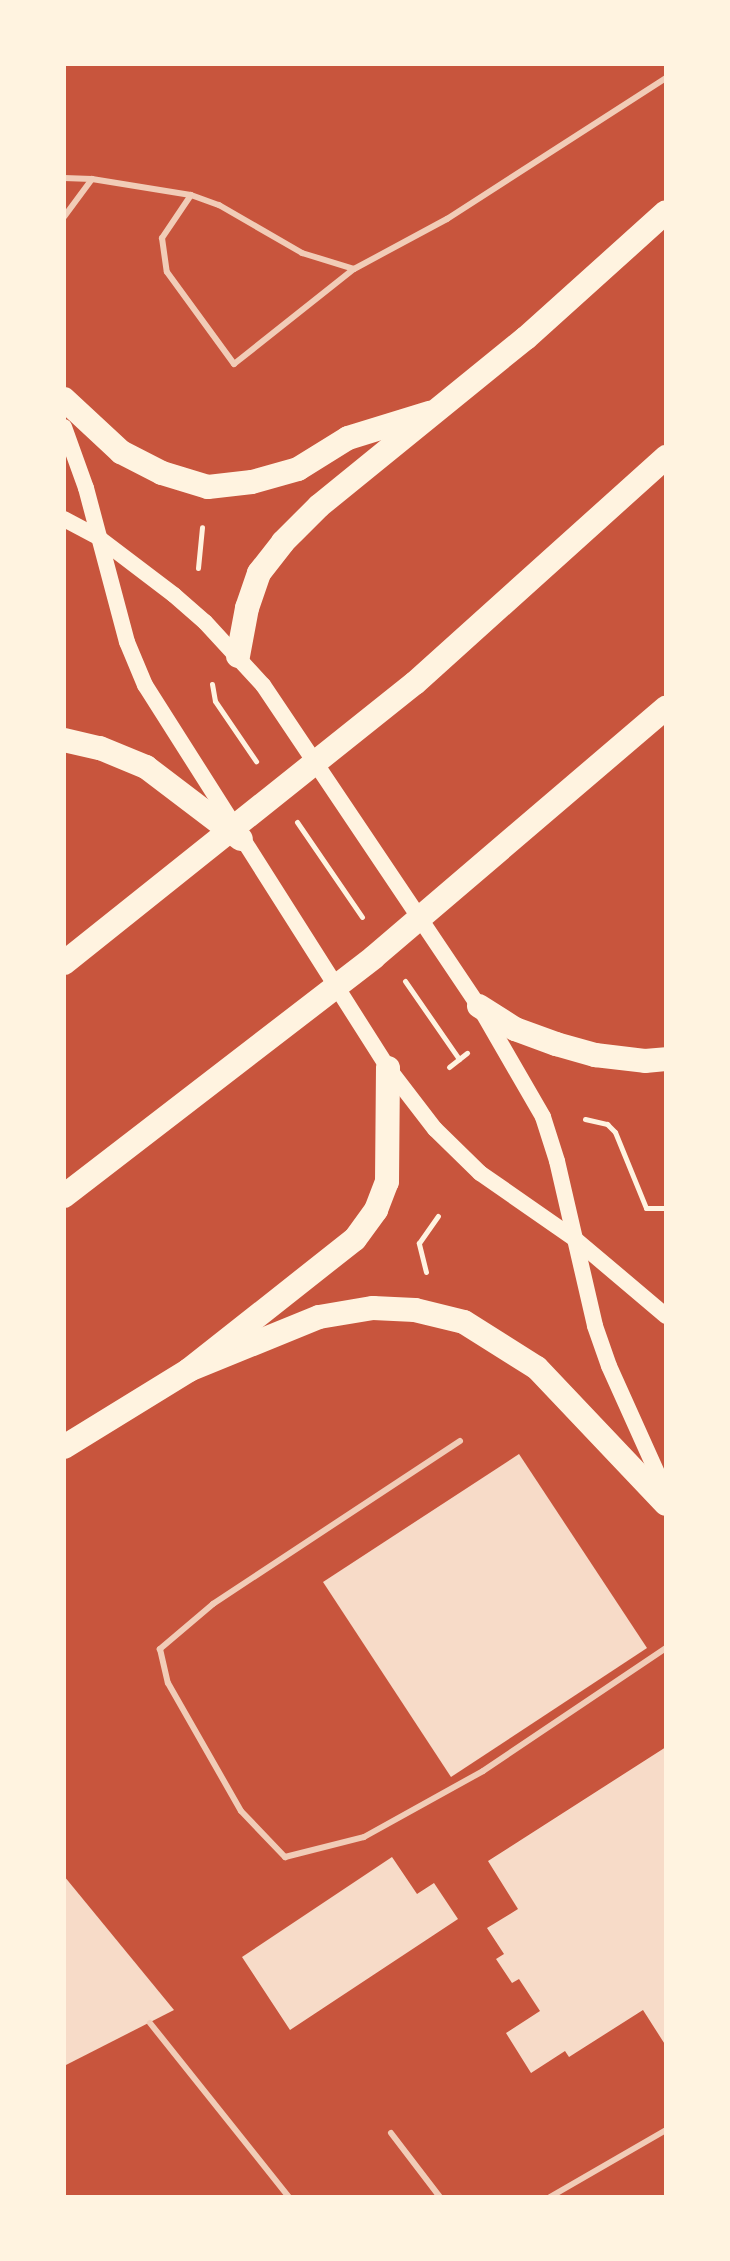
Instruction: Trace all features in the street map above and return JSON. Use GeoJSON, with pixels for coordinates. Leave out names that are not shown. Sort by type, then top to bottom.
{"type":"FeatureCollection","features":[{"type":"Feature","properties":{"kind":"highway"},"geometry":{"type":"LineString","coordinates":[[238,656],[247,608],[259,573],[283,542],[319,506],[442,409],[666,212]]}},
{"type":"Feature","properties":{"kind":"highway"},"geometry":{"type":"LineString","coordinates":[[64,399],[121,452],[162,473],[208,487],[252,482],[298,469],[348,438],[442,409]]}},
{"type":"Feature","properties":{"kind":"highway"},"geometry":{"type":"LineString","coordinates":[[64,963],[415,683],[666,457]]}},
{"type":"Feature","properties":{"kind":"highway"},"geometry":{"type":"LineString","coordinates":[[64,1196],[374,957],[666,708]]}},
{"type":"Feature","properties":{"kind":"highway"},"geometry":{"type":"LineString","coordinates":[[64,740],[100,748],[146,767],[241,839]]}},
{"type":"Feature","properties":{"kind":"highway"},"geometry":{"type":"LineString","coordinates":[[479,1006],[515,1029],[556,1044],[595,1055],[645,1061],[666,1059]]}},
{"type":"Feature","properties":{"kind":"highway"},"geometry":{"type":"LineString","coordinates":[[64,1447],[189,1370],[355,1239],[376,1210],[387,1182],[388,1068]]}},
{"type":"Feature","properties":{"kind":"highway"},"geometry":{"type":"LineString","coordinates":[[189,1370],[319,1317],[373,1308],[415,1310],[464,1322],[537,1368],[666,1504]]}},
{"type":"Feature","properties":{"kind":"main road"},"geometry":{"type":"LineString","coordinates":[[64,427],[86,488],[127,642],[145,685],[388,1068],[435,1129],[480,1173],[575,1239],[666,1316]]}},
{"type":"Feature","properties":{"kind":"main road"},"geometry":{"type":"LineString","coordinates":[[64,519],[99,538],[174,595],[238,656],[263,685],[479,1006],[543,1117],[609,1366],[666,1493]]}},
{"type":"Feature","properties":{"kind":"lane"},"geometry":{"type":"LineString","coordinates":[[191,195],[162,238],[167,272],[234,364],[354,269],[447,219],[666,78]]}},
{"type":"Feature","properties":{"kind":"lane"},"geometry":{"type":"LineString","coordinates":[[64,178],[92,179],[191,195],[219,205],[302,253],[354,269]]}},
{"type":"Feature","properties":{"kind":"lane"},"geometry":{"type":"LineString","coordinates":[[64,217],[92,179]]}},
{"type":"Feature","properties":{"kind":"lane"},"geometry":{"type":"LineString","coordinates":[[460,1441],[213,1604],[160,1649],[168,1683],[241,1811],[285,1857],[364,1837],[483,1771],[666,1648]]}},
{"type":"Feature","properties":{"kind":"lane"},"geometry":{"type":"LineString","coordinates":[[150,2023],[289,2197]]}},
{"type":"Feature","properties":{"kind":"lane"},"geometry":{"type":"LineString","coordinates":[[550,2197],[666,2130]]}},
{"type":"Feature","properties":{"kind":"lane"},"geometry":{"type":"LineString","coordinates":[[391,2133],[440,2197]]}},
{"type":"Feature","properties":{"kind":"path"},"geometry":{"type":"LineString","coordinates":[[198,568],[202,527]]}},
{"type":"Feature","properties":{"kind":"path"},"geometry":{"type":"LineString","coordinates":[[212,683],[215,701],[258,765]]}},
{"type":"Feature","properties":{"kind":"path"},"geometry":{"type":"LineString","coordinates":[[293,816],[363,918]]}},
{"type":"Feature","properties":{"kind":"path"},"geometry":{"type":"LineString","coordinates":[[398,970],[459,1059]]}},
{"type":"Feature","properties":{"kind":"path"},"geometry":{"type":"LineString","coordinates":[[449,1067],[468,1052]]}},
{"type":"Feature","properties":{"kind":"path"},"geometry":{"type":"LineString","coordinates":[[585,1119],[607,1124],[615,1132],[646,1208],[666,1208]]}},
{"type":"Feature","properties":{"kind":"path"},"geometry":{"type":"LineString","coordinates":[[427,1278],[419,1243],[438,1216]]}},
{"type":"Feature","properties":{"kind":"building"},"geometry":{"type":"Polygon","coordinates":[[[519,1454],[647,1648],[451,1777],[323,1582],[519,1454]]]}},
{"type":"Feature","properties":{"kind":"building"},"geometry":{"type":"Polygon","coordinates":[[[666,1747],[666,2046],[643,2010],[569,2057],[565,2051],[531,2073],[506,2033],[540,2011],[519,1979],[512,1983],[496,1959],[504,1954],[487,1928],[518,1909],[488,1861],[666,1747]]]}},
{"type":"Feature","properties":{"kind":"building"},"geometry":{"type":"Polygon","coordinates":[[[392,1857],[417,1894],[434,1883],[458,1919],[290,2030],[242,1957],[392,1857]]]}},
{"type":"Feature","properties":{"kind":"building"},"geometry":{"type":"Polygon","coordinates":[[[64,1876],[174,2010],[64,2066],[64,1876]]]}}]}
